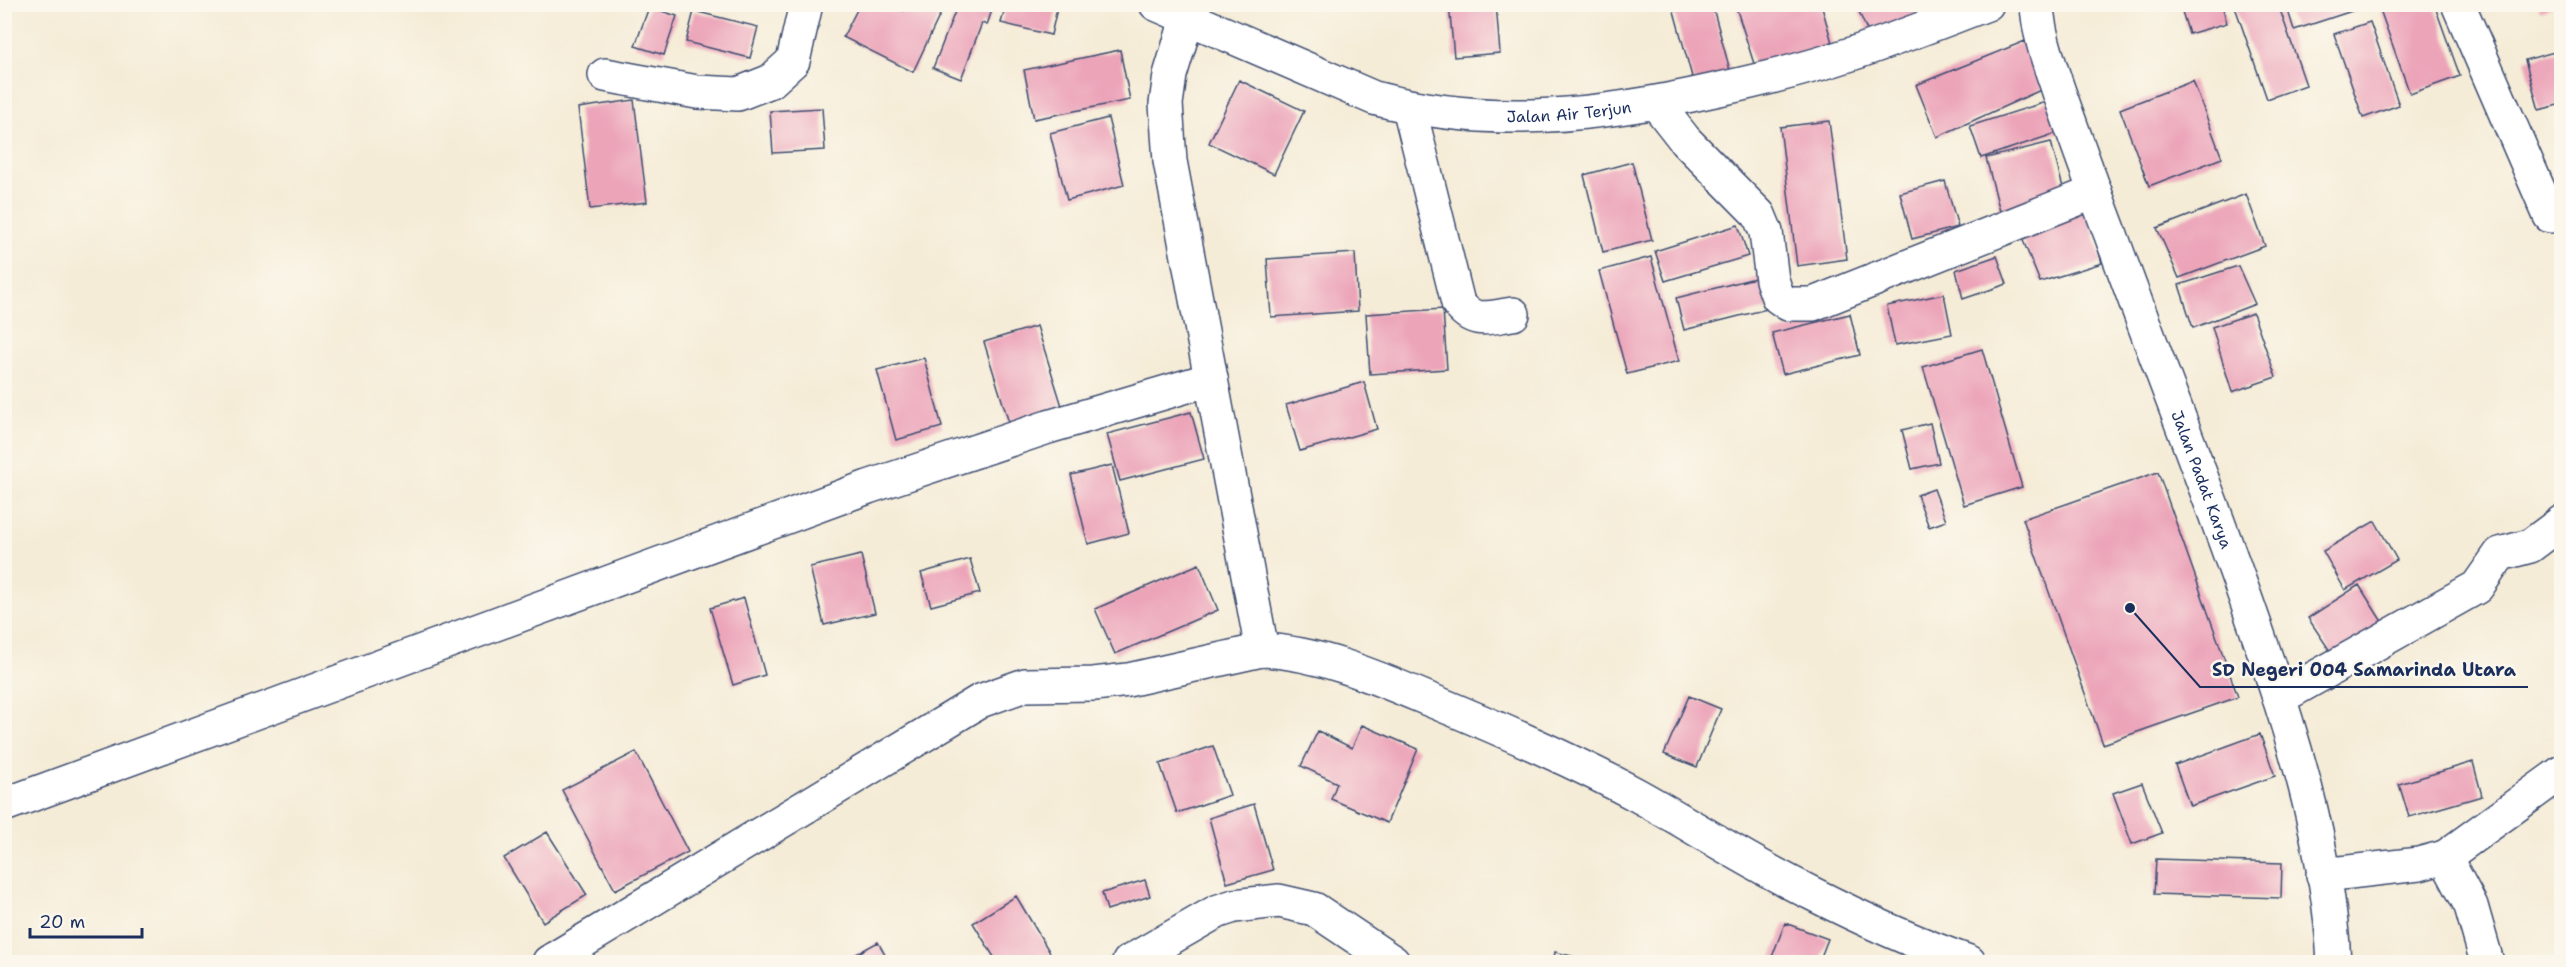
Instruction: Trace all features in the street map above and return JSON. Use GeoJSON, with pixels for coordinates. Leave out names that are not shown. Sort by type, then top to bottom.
{"type":"FeatureCollection","features":[{"type":"Feature","properties":{"kind":"street"},"geometry":{"type":"LineString","coordinates":[[605,75],[697,92],[738,94],[771,81],[792,61],[806,4]]}},
{"type":"Feature","properties":{"kind":"street","name":"Jalan Air Terjun"},"geometry":{"type":"LineString","coordinates":[[1156,4],[1374,98],[1409,107],[1501,117],[1625,109],[1803,69],[1851,54],[1987,4]]}},
{"type":"Feature","properties":{"kind":"street","name":"Jalan Padat Karya"},"geometry":{"type":"LineString","coordinates":[[2037,4],[2049,61],[2160,371],[2213,507],[2279,698],[2308,800],[2323,875],[2334,963]]}},
{"type":"Feature","properties":{"kind":"street"},"geometry":{"type":"LineString","coordinates":[[2458,4],[2550,216]]}},
{"type":"Feature","properties":{"kind":"street"},"geometry":{"type":"LineString","coordinates":[[1187,19],[1170,75],[1166,124],[1174,184],[1262,650]]}},
{"type":"Feature","properties":{"kind":"street"},"geometry":{"type":"LineString","coordinates":[[1656,103],[1685,140],[1759,215],[1766,232],[1774,288],[1778,297],[1788,304],[1813,304],[2095,192]]}},
{"type":"Feature","properties":{"kind":"street"},"geometry":{"type":"LineString","coordinates":[[1409,107],[1458,303],[1471,317],[1513,314]]}},
{"type":"Feature","properties":{"kind":"street"},"geometry":{"type":"LineString","coordinates":[[4,805],[868,487],[1048,426],[1211,379]]}},
{"type":"Feature","properties":{"kind":"street"},"geometry":{"type":"LineString","coordinates":[[2279,698],[2477,587],[2500,554],[2530,546],[2562,522]]}},
{"type":"Feature","properties":{"kind":"street"},"geometry":{"type":"LineString","coordinates":[[549,963],[980,701],[1025,685],[1094,684],[1128,680],[1262,650],[1285,651],[1315,657],[1398,686],[1539,747],[1635,794],[1811,893],[1969,963]]}},
{"type":"Feature","properties":{"kind":"street"},"geometry":{"type":"LineString","coordinates":[[2323,875],[2419,864],[2445,857],[2562,772]]}},
{"type":"Feature","properties":{"kind":"street"},"geometry":{"type":"LineString","coordinates":[[2445,857],[2470,906],[2487,963]]}},
{"type":"Feature","properties":{"kind":"street"},"geometry":{"type":"LineString","coordinates":[[1129,963],[1216,912],[1234,906],[1279,901],[1314,909],[1393,963]]}},
{"type":"Feature","properties":{"kind":"building"},"geometry":{"type":"Polygon","coordinates":[[[860,4],[892,4],[904,11],[907,4],[945,4],[913,72],[843,37],[860,4]]]}},
{"type":"Feature","properties":{"kind":"building"},"geometry":{"type":"Polygon","coordinates":[[[958,4],[994,4],[987,25],[982,23],[961,79],[933,68],[958,4]]]}},
{"type":"Feature","properties":{"kind":"building"},"geometry":{"type":"Polygon","coordinates":[[[1006,4],[1058,4],[1051,35],[1001,23],[1006,4]]]}},
{"type":"Feature","properties":{"kind":"building"},"geometry":{"type":"Polygon","coordinates":[[[1449,4],[1496,4],[1500,53],[1454,57],[1449,4]]]}},
{"type":"Feature","properties":{"kind":"building"},"geometry":{"type":"Polygon","coordinates":[[[1672,4],[1712,4],[1731,74],[1694,84],[1672,4]]]}},
{"type":"Feature","properties":{"kind":"building"},"geometry":{"type":"Polygon","coordinates":[[[1735,4],[1821,4],[1833,46],[1756,70],[1735,4]]]}},
{"type":"Feature","properties":{"kind":"building"},"geometry":{"type":"Polygon","coordinates":[[[2234,4],[2278,4],[2306,85],[2267,99],[2234,4]]]}},
{"type":"Feature","properties":{"kind":"building"},"geometry":{"type":"Polygon","coordinates":[[[2286,4],[2356,4],[2358,9],[2294,30],[2286,4]]]}},
{"type":"Feature","properties":{"kind":"building"},"geometry":{"type":"Polygon","coordinates":[[[2378,4],[2434,4],[2460,76],[2410,94],[2378,4]]]}},
{"type":"Feature","properties":{"kind":"building"},"geometry":{"type":"Polygon","coordinates":[[[2538,4],[2557,4],[2557,5],[2540,11],[2538,4]]]}},
{"type":"Feature","properties":{"kind":"building"},"geometry":{"type":"Polygon","coordinates":[[[1856,5],[1939,5],[1869,35],[1856,5]]]}},
{"type":"Feature","properties":{"kind":"building"},"geometry":{"type":"Polygon","coordinates":[[[2180,5],[2222,5],[2227,23],[2189,34],[2180,5]]]}},
{"type":"Feature","properties":{"kind":"building"},"geometry":{"type":"Polygon","coordinates":[[[649,7],[677,16],[664,55],[635,46],[649,7]]]}},
{"type":"Feature","properties":{"kind":"building"},"geometry":{"type":"Polygon","coordinates":[[[694,11],[758,27],[750,58],[686,42],[694,11]]]}},
{"type":"Feature","properties":{"kind":"building"},"geometry":{"type":"Polygon","coordinates":[[[2370,22],[2399,105],[2363,118],[2334,34],[2370,22]]]}},
{"type":"Feature","properties":{"kind":"building"},"geometry":{"type":"Polygon","coordinates":[[[2025,41],[2043,89],[1937,137],[1916,85],[2025,41]]]}},
{"type":"Feature","properties":{"kind":"building"},"geometry":{"type":"Polygon","coordinates":[[[1120,50],[1130,100],[1034,119],[1024,70],[1120,50]]]}},
{"type":"Feature","properties":{"kind":"building"},"geometry":{"type":"Polygon","coordinates":[[[2562,50],[2562,104],[2539,110],[2525,60],[2562,50]]]}},
{"type":"Feature","properties":{"kind":"building"},"geometry":{"type":"Polygon","coordinates":[[[1239,80],[1304,111],[1274,174],[1209,143],[1239,80]]]}},
{"type":"Feature","properties":{"kind":"building"},"geometry":{"type":"Polygon","coordinates":[[[2193,81],[2222,158],[2149,186],[2120,109],[2193,81]]]}},
{"type":"Feature","properties":{"kind":"building"},"geometry":{"type":"Polygon","coordinates":[[[634,100],[647,202],[590,209],[578,108],[634,100]]]}},
{"type":"Feature","properties":{"kind":"building"},"geometry":{"type":"Polygon","coordinates":[[[2049,101],[2060,132],[1981,158],[1970,126],[2049,101]]]}},
{"type":"Feature","properties":{"kind":"building"},"geometry":{"type":"Polygon","coordinates":[[[822,108],[825,150],[773,153],[770,111],[822,108]]]}},
{"type":"Feature","properties":{"kind":"building"},"geometry":{"type":"Polygon","coordinates":[[[1108,118],[1124,185],[1067,200],[1050,133],[1108,118]]]}},
{"type":"Feature","properties":{"kind":"building"},"geometry":{"type":"Polygon","coordinates":[[[1829,121],[1847,259],[1797,266],[1780,127],[1829,121]]]}},
{"type":"Feature","properties":{"kind":"building"},"geometry":{"type":"Polygon","coordinates":[[[2051,142],[2066,199],[2001,215],[1986,158],[2051,142]]]}},
{"type":"Feature","properties":{"kind":"building"},"geometry":{"type":"Polygon","coordinates":[[[1632,162],[1652,240],[1603,252],[1584,175],[1632,162]]]}},
{"type":"Feature","properties":{"kind":"building"},"geometry":{"type":"Polygon","coordinates":[[[1945,181],[1958,227],[1912,239],[1900,193],[1945,181]]]}},
{"type":"Feature","properties":{"kind":"building"},"geometry":{"type":"Polygon","coordinates":[[[2246,194],[2265,246],[2179,278],[2157,228],[2246,194]]]}},
{"type":"Feature","properties":{"kind":"building"},"geometry":{"type":"Polygon","coordinates":[[[2087,210],[2102,263],[2040,282],[2022,238],[2087,210]]]}},
{"type":"Feature","properties":{"kind":"building"},"geometry":{"type":"Polygon","coordinates":[[[1738,225],[1748,256],[1665,281],[1655,251],[1738,225]]]}},
{"type":"Feature","properties":{"kind":"building"},"geometry":{"type":"Polygon","coordinates":[[[1355,253],[1358,311],[1271,317],[1267,259],[1355,253]]]}},
{"type":"Feature","properties":{"kind":"building"},"geometry":{"type":"Polygon","coordinates":[[[1997,256],[2007,284],[1963,299],[1956,270],[1997,256]]]}},
{"type":"Feature","properties":{"kind":"building"},"geometry":{"type":"Polygon","coordinates":[[[1651,257],[1679,361],[1627,374],[1599,271],[1651,257]]]}},
{"type":"Feature","properties":{"kind":"building"},"geometry":{"type":"Polygon","coordinates":[[[2238,266],[2255,304],[2193,328],[2179,285],[2238,266]]]}},
{"type":"Feature","properties":{"kind":"building"},"geometry":{"type":"Polygon","coordinates":[[[1763,276],[1771,308],[1684,330],[1676,298],[1763,276]]]}},
{"type":"Feature","properties":{"kind":"building"},"geometry":{"type":"Polygon","coordinates":[[[1944,294],[1952,334],[1895,345],[1887,306],[1944,294]]]}},
{"type":"Feature","properties":{"kind":"building"},"geometry":{"type":"Polygon","coordinates":[[[1443,309],[1447,369],[1370,374],[1366,314],[1443,309]]]}},
{"type":"Feature","properties":{"kind":"building"},"geometry":{"type":"Polygon","coordinates":[[[2253,313],[2276,377],[2232,392],[2212,327],[2253,313]]]}},
{"type":"Feature","properties":{"kind":"building"},"geometry":{"type":"Polygon","coordinates":[[[1850,314],[1860,355],[1783,374],[1772,333],[1850,314]]]}},
{"type":"Feature","properties":{"kind":"building"},"geometry":{"type":"Polygon","coordinates":[[[1037,326],[1062,406],[1009,423],[984,342],[1037,326]]]}},
{"type":"Feature","properties":{"kind":"building"},"geometry":{"type":"Polygon","coordinates":[[[1982,349],[2022,487],[1964,505],[1923,367],[1982,349]]]}},
{"type":"Feature","properties":{"kind":"building"},"geometry":{"type":"Polygon","coordinates":[[[924,358],[942,427],[896,440],[877,370],[924,358]]]}},
{"type":"Feature","properties":{"kind":"building"},"geometry":{"type":"Polygon","coordinates":[[[1364,382],[1377,429],[1300,451],[1286,405],[1364,382]]]}},
{"type":"Feature","properties":{"kind":"building"},"geometry":{"type":"Polygon","coordinates":[[[1191,412],[1204,459],[1120,481],[1107,434],[1191,412]]]}},
{"type":"Feature","properties":{"kind":"building"},"geometry":{"type":"Polygon","coordinates":[[[1930,423],[1939,463],[1912,469],[1902,430],[1930,423]]]}},
{"type":"Feature","properties":{"kind":"building"},"geometry":{"type":"Polygon","coordinates":[[[1112,465],[1129,533],[1088,544],[1071,475],[1112,465]]]}},
{"type":"Feature","properties":{"kind":"building"},"geometry":{"type":"Polygon","coordinates":[[[2158,472],[2238,697],[2103,744],[2023,519],[2158,472]]]}},
{"type":"Feature","properties":{"kind":"building"},"geometry":{"type":"Polygon","coordinates":[[[1934,489],[1946,521],[1929,527],[1917,495],[1934,489]]]}},
{"type":"Feature","properties":{"kind":"building"},"geometry":{"type":"Polygon","coordinates":[[[2375,521],[2397,560],[2345,590],[2323,551],[2375,521]]]}},
{"type":"Feature","properties":{"kind":"building"},"geometry":{"type":"Polygon","coordinates":[[[861,555],[875,613],[824,625],[810,567],[861,555]]]}},
{"type":"Feature","properties":{"kind":"building"},"geometry":{"type":"Polygon","coordinates":[[[970,559],[980,593],[931,606],[921,573],[970,559]]]}},
{"type":"Feature","properties":{"kind":"building"},"geometry":{"type":"Polygon","coordinates":[[[1199,564],[1218,610],[1115,654],[1095,609],[1199,564]]]}},
{"type":"Feature","properties":{"kind":"building"},"geometry":{"type":"Polygon","coordinates":[[[2359,585],[2386,628],[2336,660],[2308,618],[2359,585]]]}},
{"type":"Feature","properties":{"kind":"building"},"geometry":{"type":"Polygon","coordinates":[[[744,598],[765,675],[733,685],[710,608],[744,598]]]}},
{"type":"Feature","properties":{"kind":"building"},"geometry":{"type":"Polygon","coordinates":[[[1689,696],[1721,709],[1697,767],[1664,754],[1689,696]]]}},
{"type":"Feature","properties":{"kind":"building"},"geometry":{"type":"Polygon","coordinates":[[[1362,725],[1418,749],[1387,823],[1331,799],[1337,783],[1301,766],[1318,731],[1352,748],[1362,725]]]}},
{"type":"Feature","properties":{"kind":"building"},"geometry":{"type":"Polygon","coordinates":[[[2260,734],[2275,776],[2190,806],[2175,765],[2260,734]]]}},
{"type":"Feature","properties":{"kind":"building"},"geometry":{"type":"Polygon","coordinates":[[[1213,746],[1230,795],[1177,813],[1160,764],[1213,746]]]}},
{"type":"Feature","properties":{"kind":"building"},"geometry":{"type":"Polygon","coordinates":[[[636,752],[688,852],[615,890],[562,790],[636,752]]]}},
{"type":"Feature","properties":{"kind":"building"},"geometry":{"type":"Polygon","coordinates":[[[2473,762],[2482,796],[2409,817],[2399,784],[2473,762]]]}},
{"type":"Feature","properties":{"kind":"building"},"geometry":{"type":"Polygon","coordinates":[[[2142,783],[2162,833],[2132,844],[2113,793],[2142,783]]]}},
{"type":"Feature","properties":{"kind":"building"},"geometry":{"type":"Polygon","coordinates":[[[1254,804],[1273,870],[1227,883],[1209,818],[1254,804]]]}},
{"type":"Feature","properties":{"kind":"building"},"geometry":{"type":"Polygon","coordinates":[[[547,832],[587,895],[543,922],[504,858],[547,832]]]}},
{"type":"Feature","properties":{"kind":"building"},"geometry":{"type":"Polygon","coordinates":[[[2156,859],[2282,863],[2281,898],[2154,894],[2156,859]]]}},
{"type":"Feature","properties":{"kind":"building"},"geometry":{"type":"Polygon","coordinates":[[[1145,880],[1150,896],[1107,910],[1102,893],[1145,880]]]}},
{"type":"Feature","properties":{"kind":"building"},"geometry":{"type":"Polygon","coordinates":[[[1016,896],[1055,961],[997,962],[973,923],[1016,896]]]}},
{"type":"Feature","properties":{"kind":"building"},"geometry":{"type":"Polygon","coordinates":[[[1785,923],[1828,939],[1819,962],[1770,962],[1785,923]]]}},
{"type":"Feature","properties":{"kind":"building"},"geometry":{"type":"Polygon","coordinates":[[[878,942],[889,962],[842,962],[878,942]]]}},
{"type":"Feature","properties":{"kind":"building"},"geometry":{"type":"Polygon","coordinates":[[[1555,952],[1596,962],[1553,962],[1555,952]]]}},
{"type":"Feature","properties":{"kind":"place","name":"SD Negeri 004 Samarinda Utara"},"geometry":{"type":"Point","coordinates":[2130,608]}}]}
